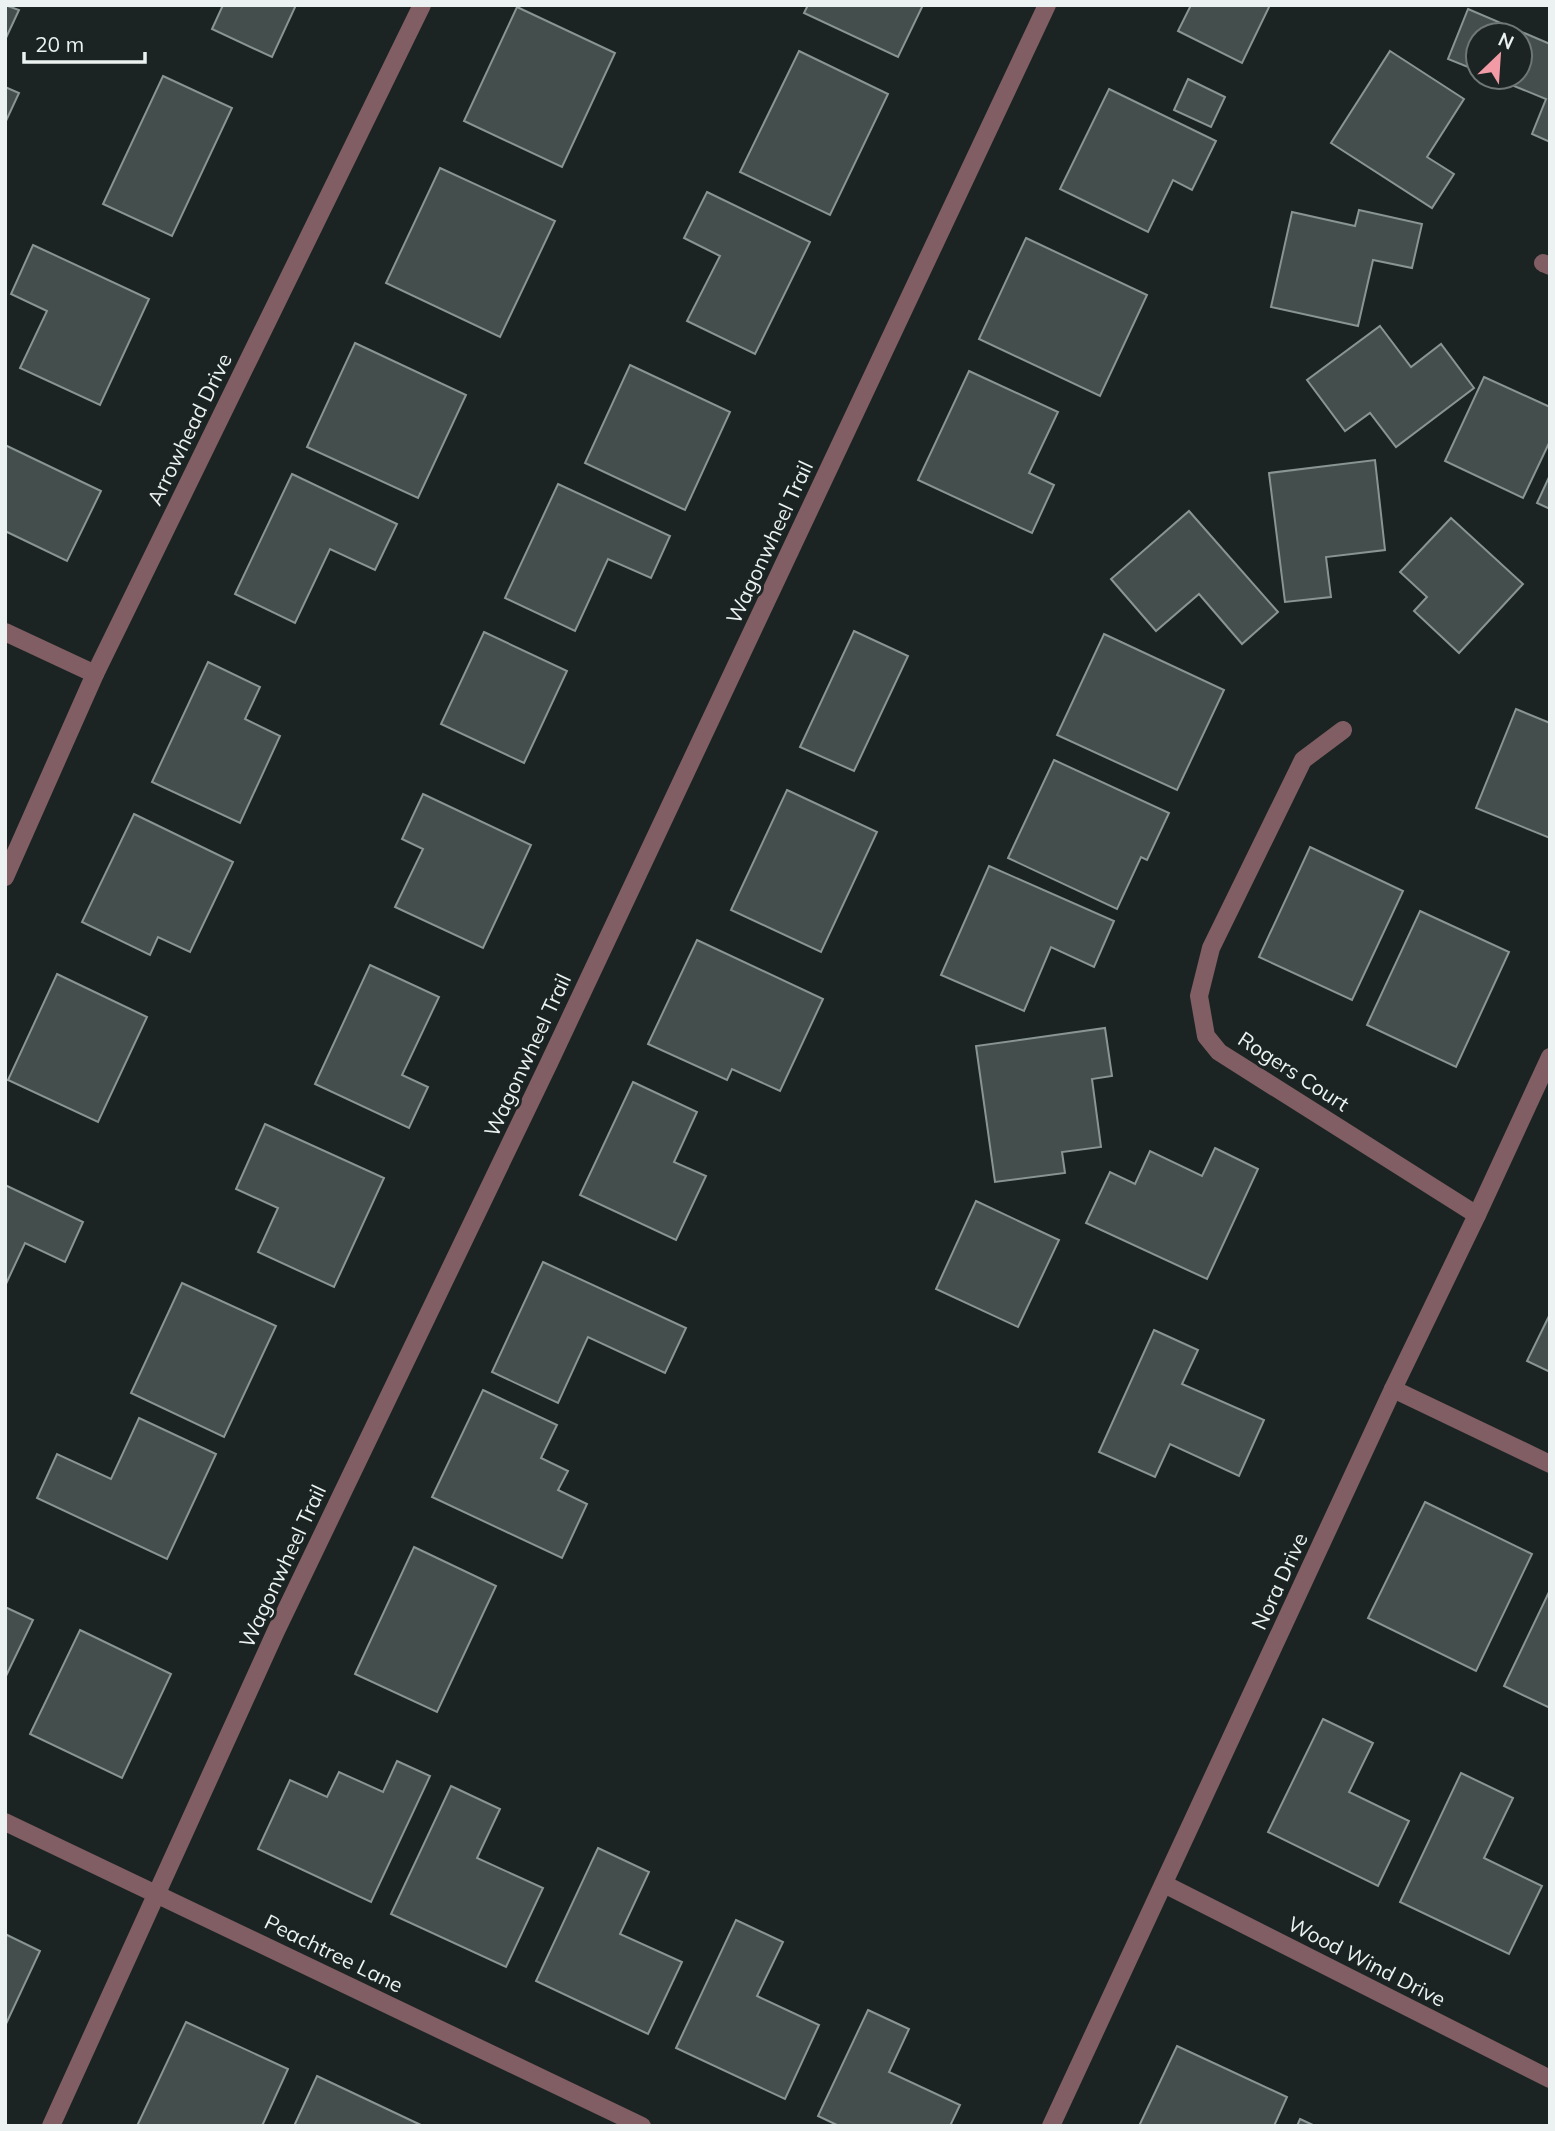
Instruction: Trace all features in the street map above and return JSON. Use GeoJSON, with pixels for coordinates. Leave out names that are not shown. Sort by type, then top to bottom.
{"type":"FeatureCollection","features":[{"type":"Feature","properties":{"kind":"street","name":"Arrowhead Drive"},"geometry":{"type":"LineString","coordinates":[[5,877],[95,674],[422,5]]}},
{"type":"Feature","properties":{"kind":"street","name":"Wagonwheel Trail"},"geometry":{"type":"LineString","coordinates":[[51,2126],[276,1631],[549,1063],[1047,5]]}},
{"type":"Feature","properties":{"kind":"street"},"geometry":{"type":"LineString","coordinates":[[5,632],[95,674]]}},
{"type":"Feature","properties":{"kind":"street","name":"Rogers Court"},"geometry":{"type":"LineString","coordinates":[[1342,730],[1303,760],[1210,948],[1199,996],[1206,1036],[1220,1052],[1477,1215]]}},
{"type":"Feature","properties":{"kind":"street","name":"Nora Drive"},"geometry":{"type":"LineString","coordinates":[[1051,2126],[1550,1057]]}},
{"type":"Feature","properties":{"kind":"street"},"geometry":{"type":"LineString","coordinates":[[1393,1389],[1550,1464]]}},
{"type":"Feature","properties":{"kind":"street","name":"Peachtree Lane"},"geometry":{"type":"LineString","coordinates":[[5,1822],[642,2126]]}},
{"type":"Feature","properties":{"kind":"street","name":"Wood Wind Drive"},"geometry":{"type":"LineString","coordinates":[[1164,1884],[1550,2079]]}},
{"type":"Feature","properties":{"kind":"building"},"geometry":{"type":"Polygon","coordinates":[[[5,5],[19,10],[5,40],[5,5]]]}},
{"type":"Feature","properties":{"kind":"building"},"geometry":{"type":"Polygon","coordinates":[[[223,5],[296,5],[272,57],[212,29],[223,5]]]}},
{"type":"Feature","properties":{"kind":"building"},"geometry":{"type":"Polygon","coordinates":[[[808,5],[923,5],[898,57],[804,13],[808,5]]]}},
{"type":"Feature","properties":{"kind":"building"},"geometry":{"type":"Polygon","coordinates":[[[1191,5],[1270,5],[1242,63],[1178,31],[1191,5]]]}},
{"type":"Feature","properties":{"kind":"building"},"geometry":{"type":"Polygon","coordinates":[[[517,7],[615,53],[562,167],[464,121],[517,7]]]}},
{"type":"Feature","properties":{"kind":"building"},"geometry":{"type":"Polygon","coordinates":[[[1468,9],[1496,21],[1464,21],[1464,65],[1448,59],[1468,9]]]}},
{"type":"Feature","properties":{"kind":"building"},"geometry":{"type":"Polygon","coordinates":[[[1534,37],[1550,44],[1550,142],[1532,134],[1546,99],[1526,91],[1534,91],[1534,37]]]}},
{"type":"Feature","properties":{"kind":"building"},"geometry":{"type":"Polygon","coordinates":[[[799,51],[888,94],[830,215],[740,172],[799,51]]]}},
{"type":"Feature","properties":{"kind":"building"},"geometry":{"type":"Polygon","coordinates":[[[1390,51],[1464,99],[1427,157],[1454,174],[1432,208],[1331,143],[1390,51]]]}},
{"type":"Feature","properties":{"kind":"building"},"geometry":{"type":"Polygon","coordinates":[[[163,76],[232,108],[172,236],[103,204],[163,76]]]}},
{"type":"Feature","properties":{"kind":"building"},"geometry":{"type":"Polygon","coordinates":[[[1188,79],[1225,97],[1211,127],[1174,110],[1188,79]]]}},
{"type":"Feature","properties":{"kind":"building"},"geometry":{"type":"Polygon","coordinates":[[[5,87],[19,93],[5,123],[5,87]]]}},
{"type":"Feature","properties":{"kind":"building"},"geometry":{"type":"Polygon","coordinates":[[[1109,89],[1216,141],[1192,190],[1173,180],[1148,232],[1060,189],[1109,89]]]}},
{"type":"Feature","properties":{"kind":"building"},"geometry":{"type":"Polygon","coordinates":[[[440,168],[555,221],[500,337],[386,283],[440,168]]]}},
{"type":"Feature","properties":{"kind":"building"},"geometry":{"type":"Polygon","coordinates":[[[707,192],[810,242],[755,354],[687,321],[720,256],[684,238],[707,192]]]}},
{"type":"Feature","properties":{"kind":"building"},"geometry":{"type":"Polygon","coordinates":[[[1359,210],[1422,224],[1412,268],[1373,260],[1358,326],[1271,307],[1292,212],[1355,226],[1359,210]]]}},
{"type":"Feature","properties":{"kind":"building"},"geometry":{"type":"Polygon","coordinates":[[[1026,238],[1147,295],[1100,396],[979,339],[1026,238]]]}},
{"type":"Feature","properties":{"kind":"building"},"geometry":{"type":"Polygon","coordinates":[[[33,245],[149,299],[100,405],[20,368],[47,311],[11,294],[33,245]]]}},
{"type":"Feature","properties":{"kind":"building"},"geometry":{"type":"Polygon","coordinates":[[[1380,326],[1411,367],[1441,344],[1474,388],[1396,447],[1370,413],[1345,431],[1307,380],[1380,326]]]}},
{"type":"Feature","properties":{"kind":"building"},"geometry":{"type":"Polygon","coordinates":[[[355,343],[466,395],[418,498],[307,447],[355,343]]]}},
{"type":"Feature","properties":{"kind":"building"},"geometry":{"type":"Polygon","coordinates":[[[630,365],[730,412],[685,510],[585,463],[630,365]]]}},
{"type":"Feature","properties":{"kind":"building"},"geometry":{"type":"Polygon","coordinates":[[[969,371],[1058,412],[1029,473],[1054,485],[1032,533],[918,480],[969,371]]]}},
{"type":"Feature","properties":{"kind":"building"},"geometry":{"type":"Polygon","coordinates":[[[1484,377],[1550,407],[1550,441],[1523,498],[1445,461],[1484,377]]]}},
{"type":"Feature","properties":{"kind":"building"},"geometry":{"type":"Polygon","coordinates":[[[5,445],[101,491],[67,561],[5,531],[5,445]]]}},
{"type":"Feature","properties":{"kind":"building"},"geometry":{"type":"Polygon","coordinates":[[[1375,460],[1385,550],[1326,557],[1331,597],[1285,602],[1269,473],[1375,460]]]}},
{"type":"Feature","properties":{"kind":"building"},"geometry":{"type":"Polygon","coordinates":[[[292,474],[397,524],[375,570],[330,549],[295,623],[235,594],[292,474]]]}},
{"type":"Feature","properties":{"kind":"building"},"geometry":{"type":"Polygon","coordinates":[[[1550,475],[1550,509],[1537,503],[1550,475]]]}},
{"type":"Feature","properties":{"kind":"building"},"geometry":{"type":"Polygon","coordinates":[[[558,484],[670,536],[651,578],[608,559],[575,631],[505,598],[558,484]]]}},
{"type":"Feature","properties":{"kind":"building"},"geometry":{"type":"Polygon","coordinates":[[[1189,511],[1278,612],[1242,644],[1199,594],[1156,631],[1111,579],[1189,511]]]}},
{"type":"Feature","properties":{"kind":"building"},"geometry":{"type":"Polygon","coordinates":[[[1451,518],[1523,584],[1459,653],[1414,611],[1427,597],[1400,572],[1451,518]]]}},
{"type":"Feature","properties":{"kind":"building"},"geometry":{"type":"Polygon","coordinates":[[[854,631],[908,656],[854,771],[800,747],[854,631]]]}},
{"type":"Feature","properties":{"kind":"building"},"geometry":{"type":"Polygon","coordinates":[[[484,632],[567,671],[524,763],[441,724],[484,632]]]}},
{"type":"Feature","properties":{"kind":"building"},"geometry":{"type":"Polygon","coordinates":[[[1104,634],[1224,690],[1177,790],[1057,735],[1104,634]]]}},
{"type":"Feature","properties":{"kind":"building"},"geometry":{"type":"Polygon","coordinates":[[[208,662],[260,687],[245,719],[280,736],[240,823],[152,782],[208,662]]]}},
{"type":"Feature","properties":{"kind":"building"},"geometry":{"type":"Polygon","coordinates":[[[1516,709],[1550,723],[1550,838],[1476,808],[1516,709]]]}},
{"type":"Feature","properties":{"kind":"building"},"geometry":{"type":"Polygon","coordinates":[[[1054,760],[1169,813],[1147,860],[1141,857],[1117,909],[1008,858],[1054,760]]]}},
{"type":"Feature","properties":{"kind":"building"},"geometry":{"type":"Polygon","coordinates":[[[787,790],[877,832],[821,952],[731,910],[787,790]]]}},
{"type":"Feature","properties":{"kind":"building"},"geometry":{"type":"Polygon","coordinates":[[[423,794],[531,845],[483,948],[395,907],[423,849],[402,839],[423,794]]]}},
{"type":"Feature","properties":{"kind":"building"},"geometry":{"type":"Polygon","coordinates":[[[134,814],[233,862],[190,952],[158,937],[150,955],[82,922],[134,814]]]}},
{"type":"Feature","properties":{"kind":"building"},"geometry":{"type":"Polygon","coordinates":[[[1310,847],[1403,891],[1352,1000],[1259,957],[1310,847]]]}},
{"type":"Feature","properties":{"kind":"building"},"geometry":{"type":"Polygon","coordinates":[[[989,866],[1114,921],[1094,967],[1051,947],[1024,1011],[941,975],[989,866]]]}},
{"type":"Feature","properties":{"kind":"building"},"geometry":{"type":"Polygon","coordinates":[[[1420,911],[1509,952],[1456,1067],[1367,1025],[1420,911]]]}},
{"type":"Feature","properties":{"kind":"building"},"geometry":{"type":"Polygon","coordinates":[[[697,940],[823,999],[780,1091],[732,1069],[727,1080],[648,1044],[697,940]]]}},
{"type":"Feature","properties":{"kind":"building"},"geometry":{"type":"Polygon","coordinates":[[[370,965],[439,997],[402,1075],[428,1087],[409,1128],[315,1084],[370,965]]]}},
{"type":"Feature","properties":{"kind":"building"},"geometry":{"type":"Polygon","coordinates":[[[57,974],[147,1017],[98,1122],[8,1080],[57,974]]]}},
{"type":"Feature","properties":{"kind":"building"},"geometry":{"type":"Polygon","coordinates":[[[1105,1028],[1112,1076],[1092,1079],[1101,1147],[1062,1152],[1065,1173],[995,1182],[976,1046],[1105,1028]]]}},
{"type":"Feature","properties":{"kind":"building"},"geometry":{"type":"Polygon","coordinates":[[[633,1082],[697,1112],[674,1162],[706,1176],[676,1240],[580,1195],[633,1082]]]}},
{"type":"Feature","properties":{"kind":"building"},"geometry":{"type":"Polygon","coordinates":[[[265,1124],[384,1178],[334,1287],[258,1252],[278,1208],[236,1189],[265,1124]]]}},
{"type":"Feature","properties":{"kind":"building"},"geometry":{"type":"Polygon","coordinates":[[[1215,1148],[1258,1169],[1207,1279],[1086,1223],[1110,1172],[1135,1184],[1150,1151],[1202,1176],[1215,1148]]]}},
{"type":"Feature","properties":{"kind":"building"},"geometry":{"type":"Polygon","coordinates":[[[5,1185],[83,1222],[65,1262],[25,1243],[5,1286],[5,1185]]]}},
{"type":"Feature","properties":{"kind":"building"},"geometry":{"type":"Polygon","coordinates":[[[976,1201],[1059,1240],[1018,1327],[936,1289],[976,1201]]]}},
{"type":"Feature","properties":{"kind":"building"},"geometry":{"type":"Polygon","coordinates":[[[543,1262],[686,1328],[665,1373],[588,1337],[558,1403],[492,1372],[543,1262]]]}},
{"type":"Feature","properties":{"kind":"building"},"geometry":{"type":"Polygon","coordinates":[[[182,1283],[276,1326],[224,1437],[131,1393],[182,1283]]]}},
{"type":"Feature","properties":{"kind":"building"},"geometry":{"type":"Polygon","coordinates":[[[1550,1314],[1550,1372],[1527,1361],[1550,1314]]]}},
{"type":"Feature","properties":{"kind":"building"},"geometry":{"type":"Polygon","coordinates":[[[1154,1330],[1198,1350],[1182,1384],[1264,1420],[1239,1476],[1170,1444],[1155,1477],[1099,1452],[1154,1330]]]}},
{"type":"Feature","properties":{"kind":"building"},"geometry":{"type":"Polygon","coordinates":[[[483,1390],[557,1425],[541,1458],[568,1471],[558,1490],[587,1504],[562,1558],[432,1497],[483,1390]]]}},
{"type":"Feature","properties":{"kind":"building"},"geometry":{"type":"Polygon","coordinates":[[[139,1418],[216,1454],[167,1559],[37,1498],[57,1454],[111,1479],[139,1418]]]}},
{"type":"Feature","properties":{"kind":"building"},"geometry":{"type":"Polygon","coordinates":[[[1425,1502],[1532,1554],[1476,1671],[1368,1618],[1425,1502]]]}},
{"type":"Feature","properties":{"kind":"building"},"geometry":{"type":"Polygon","coordinates":[[[414,1547],[496,1586],[437,1712],[355,1674],[414,1547]]]}},
{"type":"Feature","properties":{"kind":"building"},"geometry":{"type":"Polygon","coordinates":[[[1550,1590],[1550,1708],[1504,1686],[1550,1590]]]}},
{"type":"Feature","properties":{"kind":"building"},"geometry":{"type":"Polygon","coordinates":[[[5,1607],[33,1620],[5,1678],[5,1607]]]}},
{"type":"Feature","properties":{"kind":"building"},"geometry":{"type":"Polygon","coordinates":[[[80,1630],[171,1674],[122,1778],[30,1734],[80,1630]]]}},
{"type":"Feature","properties":{"kind":"building"},"geometry":{"type":"Polygon","coordinates":[[[1323,1719],[1373,1743],[1349,1792],[1409,1821],[1378,1886],[1268,1832],[1323,1719]]]}},
{"type":"Feature","properties":{"kind":"building"},"geometry":{"type":"Polygon","coordinates":[[[397,1761],[430,1776],[371,1902],[258,1849],[290,1780],[327,1797],[339,1772],[383,1792],[397,1761]]]}},
{"type":"Feature","properties":{"kind":"building"},"geometry":{"type":"Polygon","coordinates":[[[1461,1773],[1513,1798],[1484,1858],[1542,1886],[1509,1954],[1400,1902],[1461,1773]]]}},
{"type":"Feature","properties":{"kind":"building"},"geometry":{"type":"Polygon","coordinates":[[[451,1786],[500,1809],[477,1858],[543,1888],[506,1967],[391,1914],[451,1786]]]}},
{"type":"Feature","properties":{"kind":"building"},"geometry":{"type":"Polygon","coordinates":[[[598,1848],[649,1872],[620,1934],[682,1962],[648,2034],[536,1981],[598,1848]]]}},
{"type":"Feature","properties":{"kind":"building"},"geometry":{"type":"Polygon","coordinates":[[[736,1920],[783,1942],[757,1996],[819,2025],[785,2099],[676,2048],[736,1920]]]}},
{"type":"Feature","properties":{"kind":"building"},"geometry":{"type":"Polygon","coordinates":[[[5,1934],[40,1951],[5,2026],[5,1934]]]}},
{"type":"Feature","properties":{"kind":"building"},"geometry":{"type":"Polygon","coordinates":[[[868,2010],[909,2029],[889,2072],[960,2105],[950,2126],[839,2126],[818,2116],[868,2010]]]}},
{"type":"Feature","properties":{"kind":"building"},"geometry":{"type":"Polygon","coordinates":[[[186,2022],[288,2069],[262,2126],[137,2126],[186,2022]]]}},
{"type":"Feature","properties":{"kind":"building"},"geometry":{"type":"Polygon","coordinates":[[[1177,2046],[1287,2097],[1274,2126],[1139,2126],[1177,2046]]]}},
{"type":"Feature","properties":{"kind":"building"},"geometry":{"type":"Polygon","coordinates":[[[317,2076],[423,2126],[294,2126],[317,2076]]]}},
{"type":"Feature","properties":{"kind":"building"},"geometry":{"type":"Polygon","coordinates":[[[1300,2119],[1315,2126],[1297,2126],[1300,2119]]]}}]}
